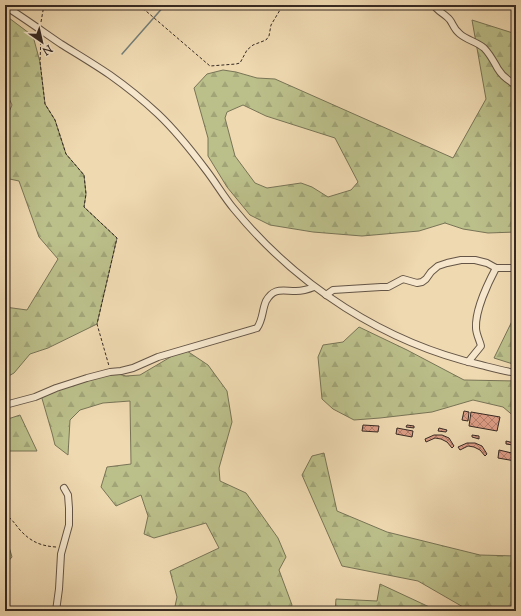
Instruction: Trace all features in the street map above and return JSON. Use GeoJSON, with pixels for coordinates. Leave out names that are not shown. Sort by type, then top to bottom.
{"type":"FeatureCollection","features":[{"type":"Feature","properties":{"kind":"street"},"geometry":{"type":"LineString","coordinates":[[434,5],[435,8],[450,18],[454,29],[483,47],[504,77],[516,85]]}},
{"type":"Feature","properties":{"kind":"street"},"geometry":{"type":"LineString","coordinates":[[5,6],[110,75],[158,114],[189,147],[234,209],[250,228],[270,249],[314,287],[346,308],[390,332],[428,349],[468,362],[516,372]]}},
{"type":"Feature","properties":{"kind":"street"},"geometry":{"type":"LineString","coordinates":[[326,295],[333,290],[388,287],[403,279],[417,283],[422,282],[438,266],[461,260],[481,261],[496,268],[516,268]]}},
{"type":"Feature","properties":{"kind":"street"},"geometry":{"type":"LineString","coordinates":[[468,362],[481,346],[476,329],[478,312],[496,268]]}},
{"type":"Feature","properties":{"kind":"street"},"geometry":{"type":"LineString","coordinates":[[5,405],[35,397],[86,378],[133,368],[158,357],[257,328],[260,324],[265,304],[272,293],[279,290],[298,291],[314,287]]}},
{"type":"Feature","properties":{"kind":"street"},"geometry":{"type":"LineString","coordinates":[[56,611],[62,547],[69,525],[68,495],[64,488]]}},
{"type":"Feature","properties":{"kind":"path"},"geometry":{"type":"LineString","coordinates":[[44,5],[40,30],[40,62],[45,104],[55,120],[66,154],[84,176],[86,194],[84,207],[117,238],[97,324],[110,372]]}},
{"type":"Feature","properties":{"kind":"path"},"geometry":{"type":"LineString","coordinates":[[139,5],[210,66],[240,63],[246,50],[253,45],[266,40],[271,24],[283,5]]}},
{"type":"Feature","properties":{"kind":"path"},"geometry":{"type":"LineString","coordinates":[[5,514],[12,519],[21,531],[29,538],[46,546],[62,547]]}},
{"type":"Feature","properties":{"kind":"green space"},"geometry":{"type":"Polygon","coordinates":[[[5,15],[33,36],[40,62],[45,104],[55,120],[66,154],[84,175],[86,194],[84,207],[117,238],[97,324],[48,348],[30,354],[14,373],[5,378],[5,307],[27,310],[58,259],[39,237],[19,181],[5,178],[5,121],[12,105],[5,90],[5,15]]]}},
{"type":"Feature","properties":{"kind":"green space"},"geometry":{"type":"Polygon","coordinates":[[[472,20],[516,34],[516,61],[513,60],[516,67],[516,232],[488,233],[463,229],[445,223],[419,231],[362,236],[313,232],[270,225],[250,215],[227,187],[208,156],[208,138],[194,88],[207,74],[223,70],[257,78],[275,79],[453,158],[486,99],[472,20]],[[243,105],[227,112],[225,118],[235,156],[255,183],[267,188],[301,183],[312,187],[328,197],[351,190],[358,182],[335,138],[266,116],[243,105]]]}},
{"type":"Feature","properties":{"kind":"green space"},"geometry":{"type":"Polygon","coordinates":[[[516,313],[516,365],[494,358],[516,313]]]}},
{"type":"Feature","properties":{"kind":"green space"},"geometry":{"type":"Polygon","coordinates":[[[359,327],[464,380],[516,381],[516,418],[503,407],[473,400],[432,412],[354,420],[333,409],[322,399],[318,357],[323,345],[343,342],[359,327]]]}},
{"type":"Feature","properties":{"kind":"green space"},"geometry":{"type":"Polygon","coordinates":[[[184,349],[208,365],[227,391],[232,422],[219,468],[220,481],[246,493],[278,538],[286,557],[279,570],[292,605],[290,611],[174,611],[177,597],[170,571],[219,548],[206,523],[154,538],[144,534],[148,516],[141,495],[116,506],[101,487],[107,467],[131,464],[130,401],[103,403],[80,410],[70,420],[68,455],[55,445],[41,395],[110,372],[126,376],[140,375],[184,349]]]}},
{"type":"Feature","properties":{"kind":"green space"},"geometry":{"type":"Polygon","coordinates":[[[20,415],[37,451],[5,451],[5,420],[20,415]]]}},
{"type":"Feature","properties":{"kind":"green space"},"geometry":{"type":"Polygon","coordinates":[[[324,453],[337,511],[387,532],[480,555],[516,556],[516,611],[470,611],[418,581],[342,566],[302,475],[312,456],[324,453]]]}},
{"type":"Feature","properties":{"kind":"green space"},"geometry":{"type":"Polygon","coordinates":[[[5,533],[12,557],[5,565],[5,533]]]}},
{"type":"Feature","properties":{"kind":"green space"},"geometry":{"type":"Polygon","coordinates":[[[380,584],[438,611],[335,611],[336,599],[377,601],[380,584]]]}},
{"type":"Feature","properties":{"kind":"building"},"geometry":{"type":"Polygon","coordinates":[[[464,411],[469,412],[468,421],[462,420],[464,411]]]}},
{"type":"Feature","properties":{"kind":"building"},"geometry":{"type":"Polygon","coordinates":[[[471,412],[500,417],[497,431],[469,426],[471,412]]]}},
{"type":"Feature","properties":{"kind":"building"},"geometry":{"type":"Polygon","coordinates":[[[363,425],[379,426],[378,432],[362,431],[363,425]]]}},
{"type":"Feature","properties":{"kind":"building"},"geometry":{"type":"Polygon","coordinates":[[[407,425],[414,426],[414,428],[406,427],[407,425]]]}},
{"type":"Feature","properties":{"kind":"building"},"geometry":{"type":"Polygon","coordinates":[[[397,428],[413,431],[412,437],[396,434],[397,428]]]}},
{"type":"Feature","properties":{"kind":"building"},"geometry":{"type":"Polygon","coordinates":[[[439,428],[447,430],[446,432],[438,431],[439,428]]]}},
{"type":"Feature","properties":{"kind":"building"},"geometry":{"type":"Polygon","coordinates":[[[434,435],[442,435],[449,438],[454,446],[452,448],[447,442],[435,438],[426,442],[425,439],[434,435]]]}},
{"type":"Feature","properties":{"kind":"building"},"geometry":{"type":"Polygon","coordinates":[[[472,435],[479,436],[479,439],[472,437],[472,435]]]}},
{"type":"Feature","properties":{"kind":"building"},"geometry":{"type":"Polygon","coordinates":[[[506,441],[514,443],[513,445],[506,444],[506,441]]]}},
{"type":"Feature","properties":{"kind":"building"},"geometry":{"type":"Polygon","coordinates":[[[467,443],[475,443],[482,446],[487,454],[485,456],[480,450],[468,446],[460,450],[458,447],[467,443]]]}},
{"type":"Feature","properties":{"kind":"building"},"geometry":{"type":"Polygon","coordinates":[[[499,450],[516,454],[515,461],[498,458],[499,450]]]}},
{"type":"Feature","properties":{"kind":"waterway"},"geometry":{"type":"LineString","coordinates":[[122,54],[165,5]]}}]}
